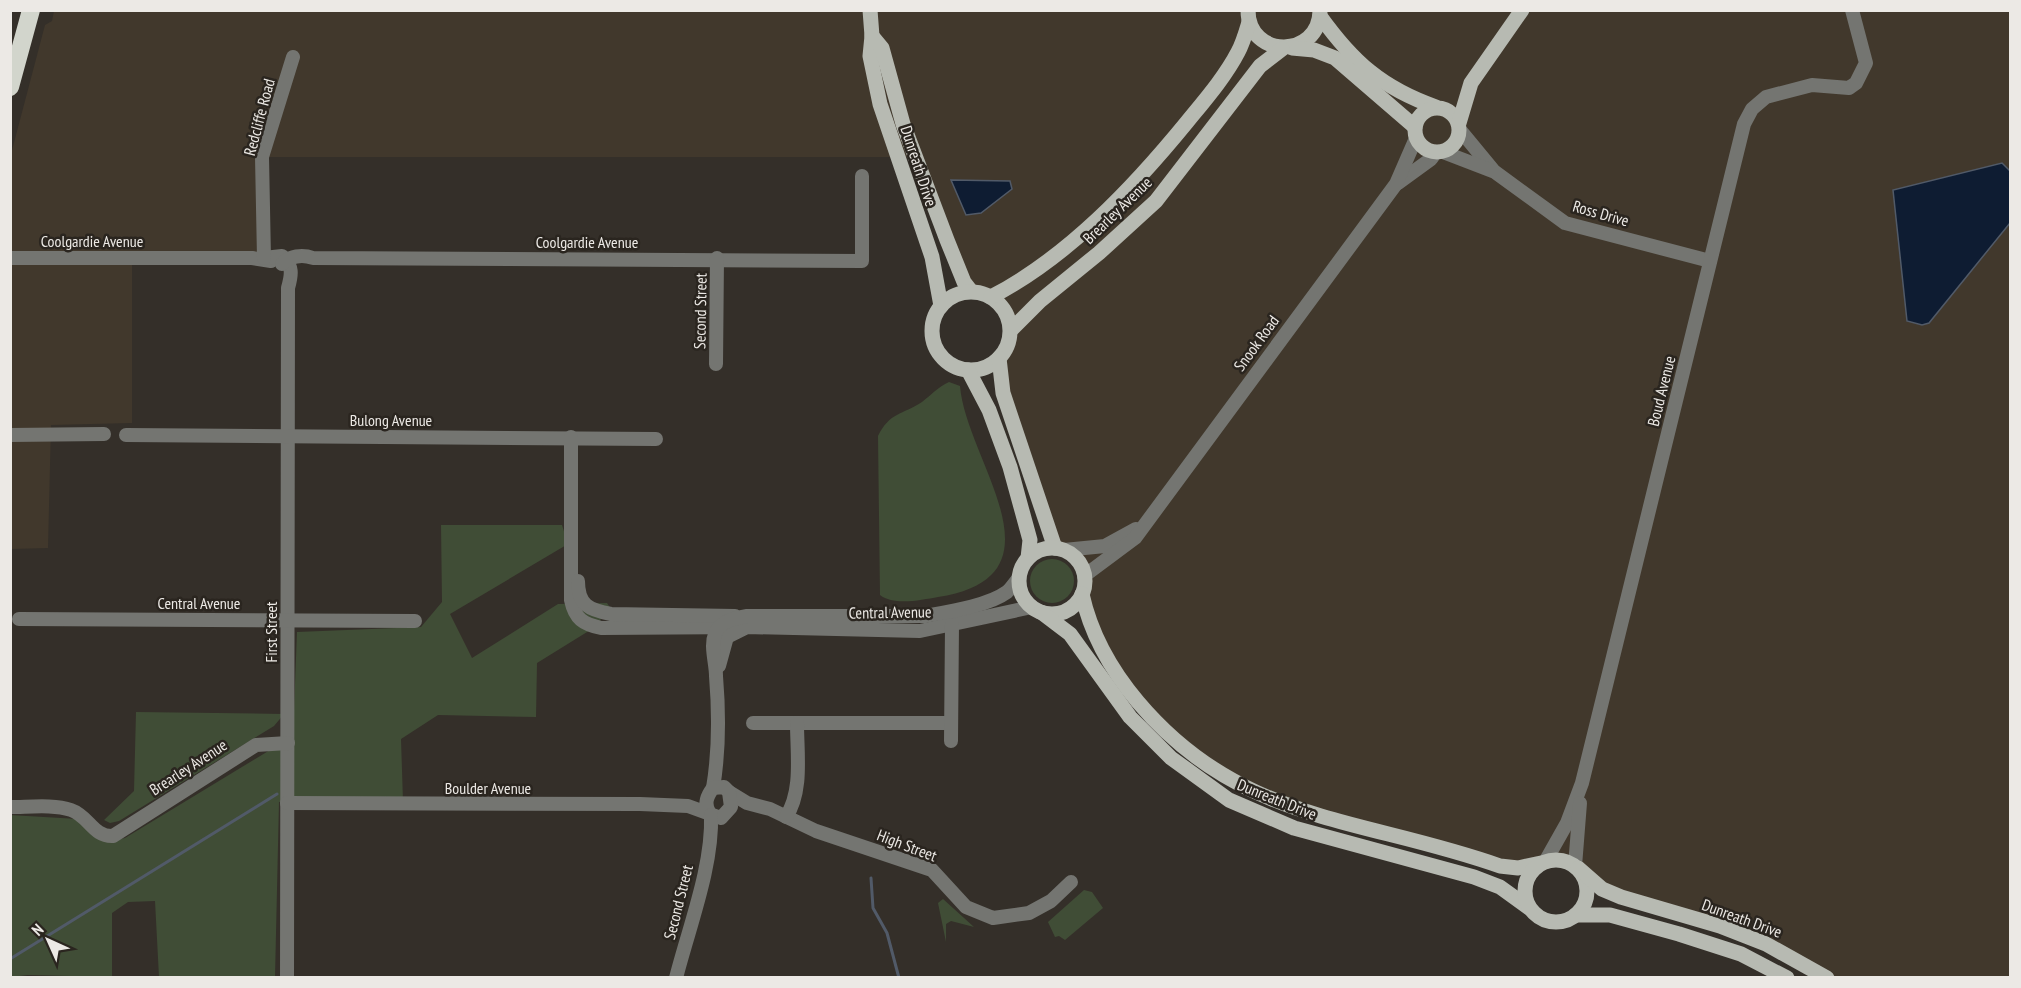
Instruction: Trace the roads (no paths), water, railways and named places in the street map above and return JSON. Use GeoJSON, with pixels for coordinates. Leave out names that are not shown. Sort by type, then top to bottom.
{"type":"FeatureCollection","features":[{"type":"Feature","properties":{"kind":"highway"},"geometry":{"type":"LineString","coordinates":[[10,50],[26,11]]}},
{"type":"Feature","properties":{"kind":"highway"},"geometry":{"type":"LineString","coordinates":[[10,87],[26,11]]}},
{"type":"Feature","properties":{"kind":"main road","name":"Dunreath Drive"},"geometry":{"type":"LineString","coordinates":[[870,10],[872,36],[870,56],[880,104],[932,256],[941,306]]}},
{"type":"Feature","properties":{"kind":"main road"},"geometry":{"type":"LineString","coordinates":[[1249,16],[1261,41],[1287,48],[1314,50],[1335,58],[1416,132],[1424,148],[1439,152],[1455,144],[1471,83],[1522,10]]}},
{"type":"Feature","properties":{"kind":"main road"},"geometry":{"type":"LineString","coordinates":[[1320,13],[1340,45],[1377,79],[1396,91],[1448,110],[1459,127]]}},
{"type":"Feature","properties":{"kind":"main road","name":"Brearley Avenue"},"geometry":{"type":"LineString","coordinates":[[1011,330],[1040,301],[1099,253],[1156,201],[1260,66],[1287,48],[1311,36],[1320,13]]}},
{"type":"Feature","properties":{"kind":"main road","name":"Brearley Avenue"},"geometry":{"type":"LineString","coordinates":[[992,297],[1023,278],[1072,239],[1112,204],[1155,160],[1224,74],[1239,51],[1249,16]]}},
{"type":"Feature","properties":{"kind":"main road","name":"Dunreath Drive"},"geometry":{"type":"LineString","coordinates":[[872,36],[882,48],[903,124],[964,282],[971,291]]}},
{"type":"Feature","properties":{"kind":"main road"},"geometry":{"type":"LineString","coordinates":[[1416,132],[1420,116],[1436,107]]}},
{"type":"Feature","properties":{"kind":"main road"},"geometry":{"type":"LineString","coordinates":[[971,291],[992,297],[1005,311],[1011,330],[1009,341],[999,358],[990,365],[968,370],[952,365],[937,350],[932,332],[936,314],[941,306],[949,298],[971,291]]}},
{"type":"Feature","properties":{"kind":"main road"},"geometry":{"type":"LineString","coordinates":[[968,370],[989,410],[1010,467],[1030,540],[1028,558],[1019,578],[1022,594],[1036,610],[1050,614],[1069,609],[1082,594],[1084,576],[1077,560],[1059,549],[1003,393],[999,358]]}},
{"type":"Feature","properties":{"kind":"main road"},"geometry":{"type":"LineString","coordinates":[[1028,558],[1036,552],[1059,549]]}},
{"type":"Feature","properties":{"kind":"main road","name":"Dunreath Drive"},"geometry":{"type":"LineString","coordinates":[[1082,594],[1087,618],[1105,657],[1122,683],[1174,741],[1212,769],[1286,807],[1500,866],[1518,868],[1543,862]]}},
{"type":"Feature","properties":{"kind":"main road","name":"Dunreath Drive"},"geometry":{"type":"LineString","coordinates":[[1036,610],[1070,634],[1130,717],[1171,758],[1230,800],[1294,828],[1474,877],[1500,887],[1529,908]]}},
{"type":"Feature","properties":{"kind":"main road"},"geometry":{"type":"LineString","coordinates":[[1561,860],[1576,867],[1587,887],[1587,897],[1576,915],[1557,922],[1536,916],[1529,908],[1526,898],[1527,878],[1543,862],[1561,860]]}},
{"type":"Feature","properties":{"kind":"main road","name":"Dunreath Drive"},"geometry":{"type":"LineString","coordinates":[[1576,867],[1602,888],[1621,897],[1719,926],[1766,944],[1827,978]]}},
{"type":"Feature","properties":{"kind":"main road","name":"Dunreath Drive"},"geometry":{"type":"LineString","coordinates":[[1576,915],[1610,915],[1680,934],[1742,954],[1787,978]]}},
{"type":"Feature","properties":{"kind":"street","name":"Boud Avenue"},"geometry":{"type":"LineString","coordinates":[[1543,862],[1567,823],[1582,783],[1744,124],[1752,109],[1766,97],[1812,85],[1849,88],[1856,83],[1866,63],[1852,10]]}},
{"type":"Feature","properties":{"kind":"street","name":"Redcliffe Road"},"geometry":{"type":"LineString","coordinates":[[264,258],[262,157],[293,57]]}},
{"type":"Feature","properties":{"kind":"street","name":"Ross Drive"},"geometry":{"type":"LineString","coordinates":[[1459,127],[1495,172],[1565,223],[1710,261]]}},
{"type":"Feature","properties":{"kind":"street","name":"Snook Road"},"geometry":{"type":"LineString","coordinates":[[1084,576],[1135,538],[1396,184],[1416,132]]}},
{"type":"Feature","properties":{"kind":"street","name":"Ross Drive"},"geometry":{"type":"LineString","coordinates":[[1439,152],[1495,172]]}},
{"type":"Feature","properties":{"kind":"street","name":"Snook Road"},"geometry":{"type":"LineString","coordinates":[[1396,184],[1439,152]]}},
{"type":"Feature","properties":{"kind":"street","name":"Coolgardie Avenue"},"geometry":{"type":"LineString","coordinates":[[10,258],[264,258],[277,255],[286,264],[313,258],[717,258],[862,261],[862,176]]}},
{"type":"Feature","properties":{"kind":"street","name":"Coolgardie Avenue"},"geometry":{"type":"LineString","coordinates":[[10,251],[28,257]]}},
{"type":"Feature","properties":{"kind":"street","name":"Second Street"},"geometry":{"type":"LineString","coordinates":[[716,364],[717,258]]}},
{"type":"Feature","properties":{"kind":"street","name":"First Street"},"geometry":{"type":"LineString","coordinates":[[286,264],[292,274],[288,288],[287,978]]}},
{"type":"Feature","properties":{"kind":"street"},"geometry":{"type":"LineString","coordinates":[[10,435],[104,434]]}},
{"type":"Feature","properties":{"kind":"street","name":"Bulong Avenue"},"geometry":{"type":"LineString","coordinates":[[126,435],[656,439]]}},
{"type":"Feature","properties":{"kind":"street","name":"Central Avenue"},"geometry":{"type":"LineString","coordinates":[[576,437],[578,588],[583,604],[593,610],[611,614],[700,616],[747,622],[925,616],[951,612],[990,599],[1007,592],[1019,578]]}},
{"type":"Feature","properties":{"kind":"street","name":"Central Avenue"},"geometry":{"type":"LineString","coordinates":[[576,437],[571,600],[576,617],[582,622],[601,628],[676,628],[719,635]]}},
{"type":"Feature","properties":{"kind":"street","name":"Snook Road"},"geometry":{"type":"LineString","coordinates":[[1059,549],[1105,546],[1145,523]]}},
{"type":"Feature","properties":{"kind":"street","name":"Central Avenue"},"geometry":{"type":"LineString","coordinates":[[719,635],[729,620],[920,631],[996,613],[1036,610]]}},
{"type":"Feature","properties":{"kind":"street"},"geometry":{"type":"LineString","coordinates":[[700,616],[719,635]]}},
{"type":"Feature","properties":{"kind":"street","name":"Central Avenue"},"geometry":{"type":"LineString","coordinates":[[19,619],[415,621]]}},
{"type":"Feature","properties":{"kind":"street"},"geometry":{"type":"LineString","coordinates":[[951,741],[952,625]]}},
{"type":"Feature","properties":{"kind":"street","name":"Central Avenue"},"geometry":{"type":"LineString","coordinates":[[676,628],[719,635]]}},
{"type":"Feature","properties":{"kind":"street","name":"Second Street"},"geometry":{"type":"LineString","coordinates":[[676,978],[718,803],[719,635]]}},
{"type":"Feature","properties":{"kind":"street"},"geometry":{"type":"LineString","coordinates":[[753,723],[951,723]]}},
{"type":"Feature","properties":{"kind":"street"},"geometry":{"type":"LineString","coordinates":[[786,817],[793,806],[797,790],[797,723]]}},
{"type":"Feature","properties":{"kind":"street","name":"Brearley Avenue"},"geometry":{"type":"LineString","coordinates":[[10,807],[68,808],[85,819],[100,834],[113,836],[256,745],[288,743]]}},
{"type":"Feature","properties":{"kind":"street","name":"Boud Avenue"},"geometry":{"type":"LineString","coordinates":[[1576,867],[1582,783]]}},
{"type":"Feature","properties":{"kind":"street","name":"Boulder Avenue"},"geometry":{"type":"LineString","coordinates":[[287,803],[688,806],[747,803]]}},
{"type":"Feature","properties":{"kind":"street","name":"High Street"},"geometry":{"type":"LineString","coordinates":[[747,803],[758,805],[816,831],[932,870],[966,907],[993,918],[1029,914],[1050,901],[1071,882]]}},
{"type":"Feature","properties":{"kind":"water"},"geometry":{"type":"Polygon","coordinates":[[[2002,163],[2010,171],[2010,223],[1929,323],[1922,325],[1907,321],[1893,190],[2002,163]]]}},
{"type":"Feature","properties":{"kind":"water"},"geometry":{"type":"Polygon","coordinates":[[[951,180],[1010,181],[1012,189],[981,213],[966,215],[951,180]]]}},
{"type":"Feature","properties":{"kind":"waterway"},"geometry":{"type":"LineString","coordinates":[[10,959],[277,794]]}},
{"type":"Feature","properties":{"kind":"waterway"},"geometry":{"type":"LineString","coordinates":[[871,878],[873,908],[887,933],[899,978]]}}]}
